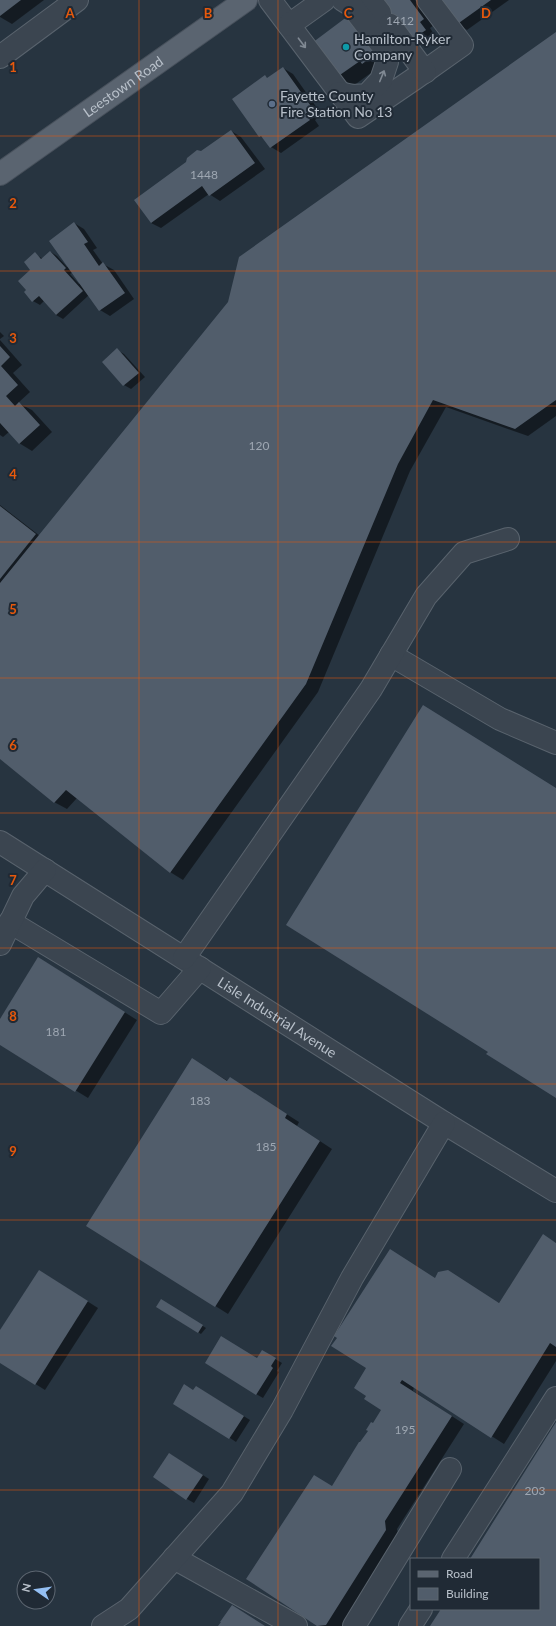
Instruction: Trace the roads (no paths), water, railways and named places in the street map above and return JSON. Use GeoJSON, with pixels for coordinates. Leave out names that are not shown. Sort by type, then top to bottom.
{"type":"FeatureCollection","features":[{"type":"Feature","properties":{"kind":"main road","name":"Leestown Road"},"geometry":{"type":"LineString","coordinates":[[0,174],[246,0]]}},
{"type":"Feature","properties":{"kind":"street"},"geometry":{"type":"LineString","coordinates":[[0,57],[77,0]]}},
{"type":"Feature","properties":{"kind":"street"},"geometry":{"type":"LineString","coordinates":[[270,0],[358,117],[462,45],[428,0]]}},
{"type":"Feature","properties":{"kind":"street"},"geometry":{"type":"LineString","coordinates":[[289,25],[324,0]]}},
{"type":"Feature","properties":{"kind":"street"},"geometry":{"type":"LineString","coordinates":[[339,93],[354,96],[367,95],[381,80],[387,62],[385,49],[351,5],[343,0]]}},
{"type":"Feature","properties":{"kind":"street"},"geometry":{"type":"LineString","coordinates":[[356,0],[419,75]]}},
{"type":"Feature","properties":{"kind":"street"},"geometry":{"type":"LineString","coordinates":[[379,12],[419,75]]}},
{"type":"Feature","properties":{"kind":"street"},"geometry":{"type":"LineString","coordinates":[[10,922],[161,1013],[371,689],[426,596],[464,553],[508,539]]}},
{"type":"Feature","properties":{"kind":"street"},"geometry":{"type":"LineString","coordinates":[[391,655],[500,719],[556,743]]}},
{"type":"Feature","properties":{"kind":"street","name":"Lisle Industrial Avenue"},"geometry":{"type":"LineString","coordinates":[[0,842],[444,1123],[556,1191]]}},
{"type":"Feature","properties":{"kind":"street"},"geometry":{"type":"LineString","coordinates":[[0,944],[23,896],[45,870]]}},
{"type":"Feature","properties":{"kind":"street"},"geometry":{"type":"LineString","coordinates":[[103,1626],[129,1609],[232,1493],[282,1410],[352,1278],[444,1123]]}},
{"type":"Feature","properties":{"kind":"street"},"geometry":{"type":"LineString","coordinates":[[454,1558],[556,1398]]}},
{"type":"Feature","properties":{"kind":"street"},"geometry":{"type":"LineString","coordinates":[[354,1626],[450,1470]]}},
{"type":"Feature","properties":{"kind":"street"},"geometry":{"type":"LineString","coordinates":[[174,1558],[296,1626]]}},
{"type":"Feature","properties":{"kind":"street"},"geometry":{"type":"LineString","coordinates":[[410,1626],[420,1610]]}},
{"type":"Feature","properties":{"kind":"place","name":"Hamilton-Ryker Company"},"geometry":{"type":"Point","coordinates":[346,47]}},
{"type":"Feature","properties":{"kind":"place","name":"Fayette County Fire Station No 13"},"geometry":{"type":"Point","coordinates":[272,104]}}]}
